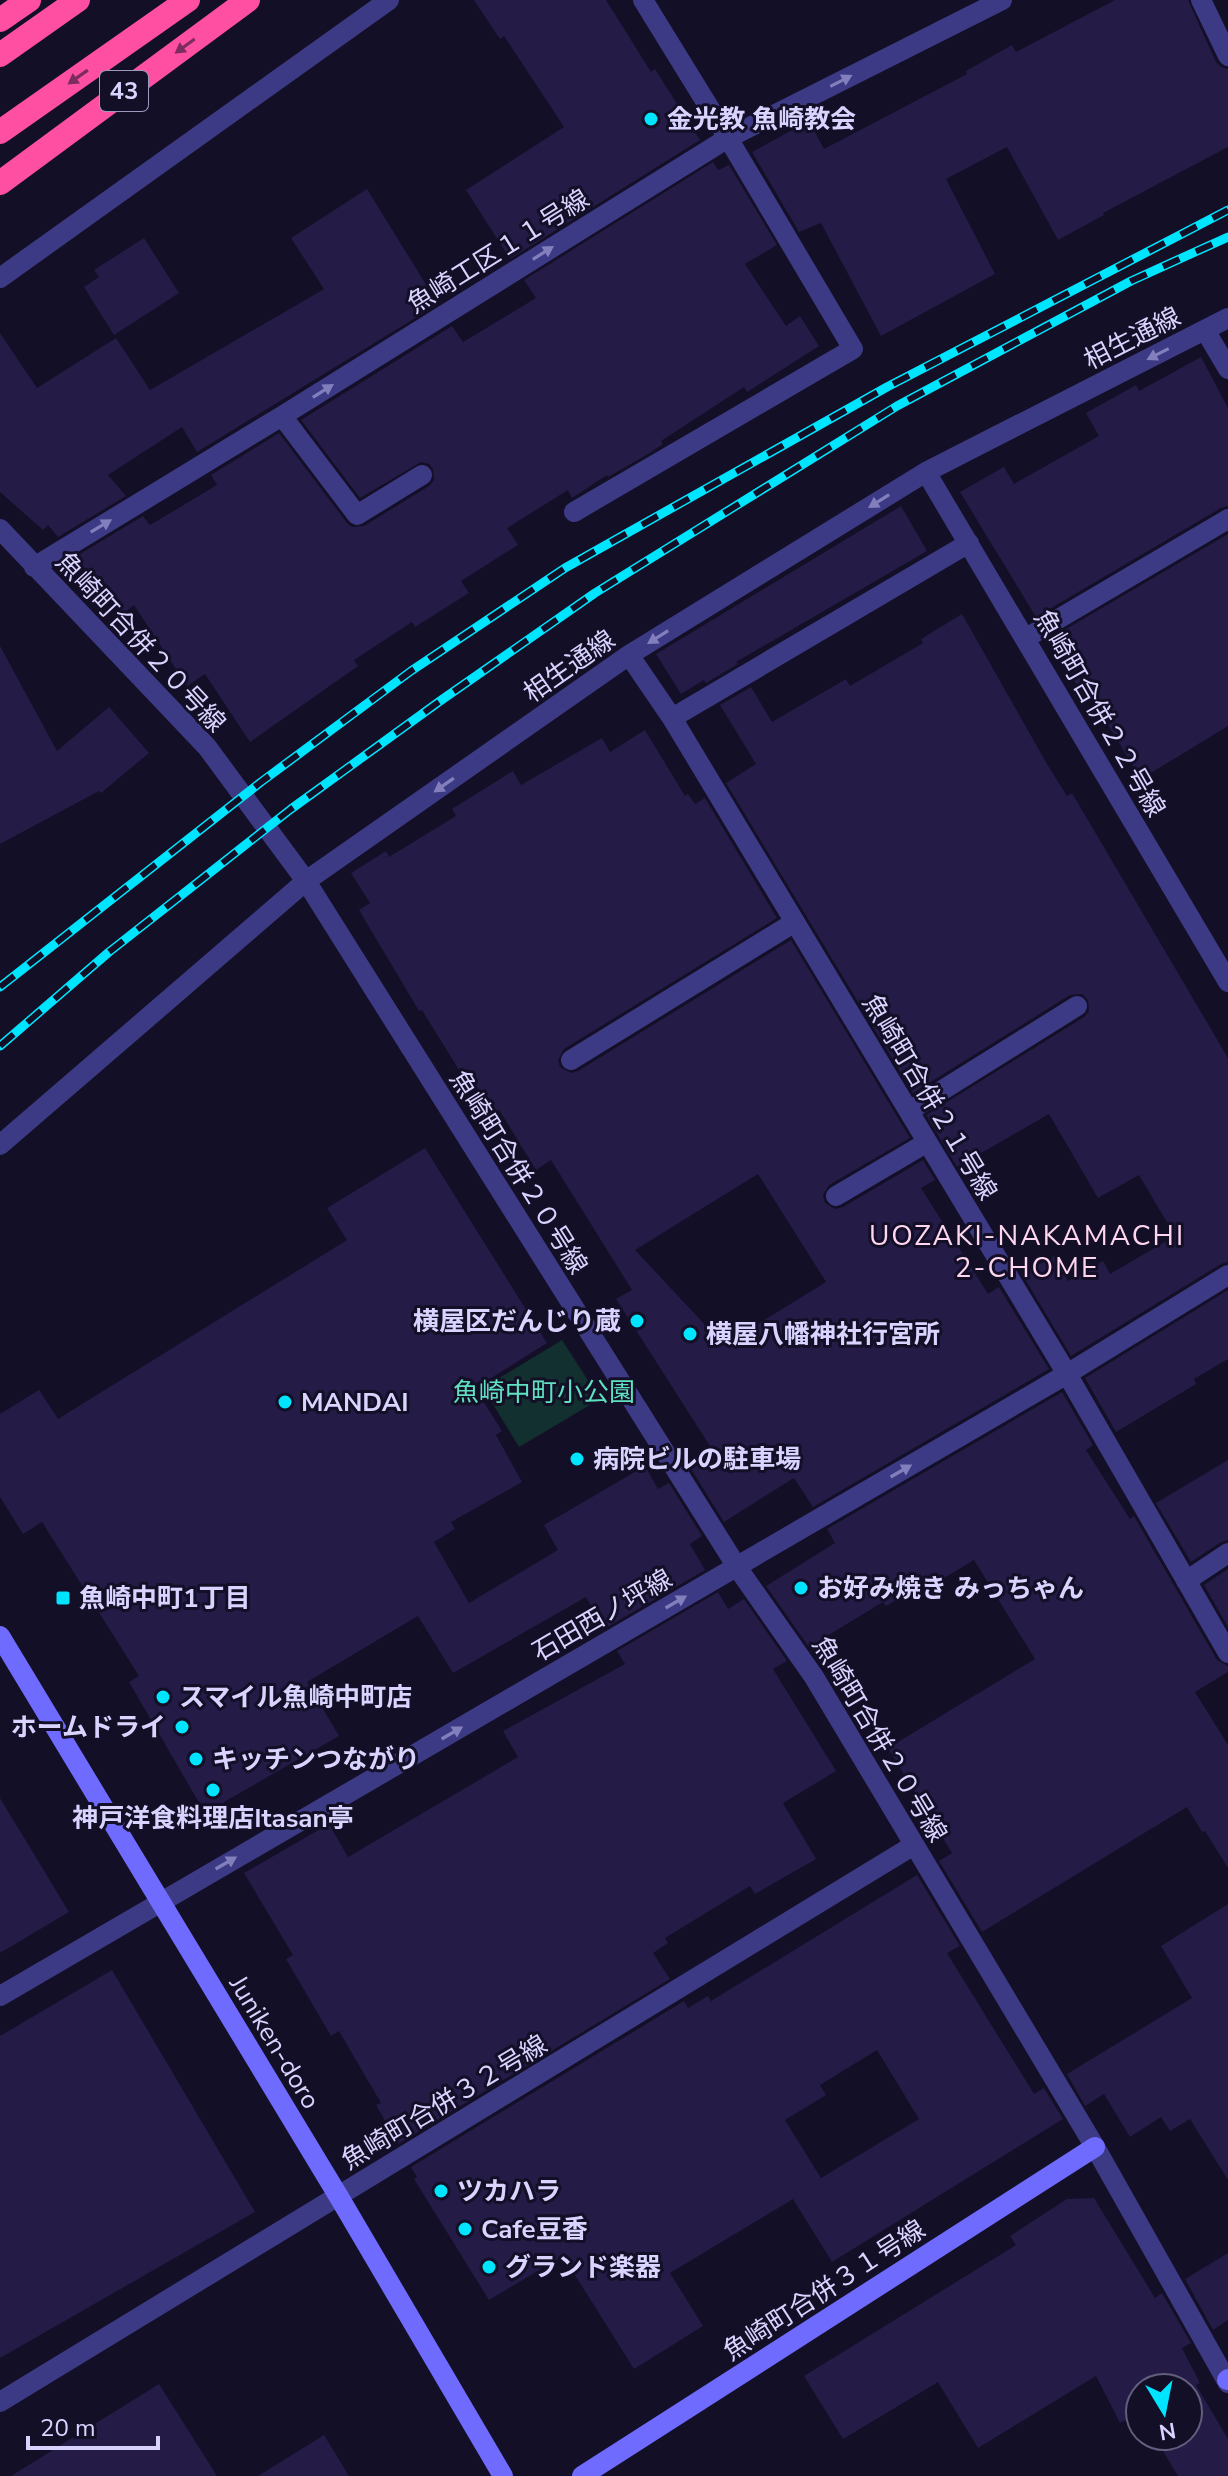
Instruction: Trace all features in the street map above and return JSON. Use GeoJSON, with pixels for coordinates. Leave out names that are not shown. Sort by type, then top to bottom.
{"type":"FeatureCollection","features":[{"type":"Feature","properties":{"kind":"highway"},"geometry":{"type":"LineString","coordinates":[[0,20],[29,0]]}},
{"type":"Feature","properties":{"kind":"highway"},"geometry":{"type":"LineString","coordinates":[[0,55],[78,0]]}},
{"type":"Feature","properties":{"kind":"highway"},"geometry":{"type":"LineString","coordinates":[[0,132],[188,0]]}},
{"type":"Feature","properties":{"kind":"highway","name":"43"},"geometry":{"type":"LineString","coordinates":[[0,183],[248,0]]}},
{"type":"Feature","properties":{"kind":"street"},"geometry":{"type":"LineString","coordinates":[[0,278],[389,0]]}},
{"type":"Feature","properties":{"kind":"street"},"geometry":{"type":"LineString","coordinates":[[574,512],[853,349],[643,0]]}},
{"type":"Feature","properties":{"kind":"street","name":"魚崎工区１１号線"},"geometry":{"type":"LineString","coordinates":[[34,567],[728,138],[1002,0]]}},
{"type":"Feature","properties":{"kind":"street"},"geometry":{"type":"LineString","coordinates":[[1201,0],[1228,56]]}},
{"type":"Feature","properties":{"kind":"street","name":"相生通線"},"geometry":{"type":"LineString","coordinates":[[0,1145],[306,881],[629,655],[926,472],[1228,318]]}},
{"type":"Feature","properties":{"kind":"street"},"geometry":{"type":"LineString","coordinates":[[1205,330],[1228,369]]}},
{"type":"Feature","properties":{"kind":"street"},"geometry":{"type":"LineString","coordinates":[[282,416],[357,515],[422,475]]}},
{"type":"Feature","properties":{"kind":"street","name":"魚崎町合併２２号線"},"geometry":{"type":"LineString","coordinates":[[926,472],[1228,982]]}},
{"type":"Feature","properties":{"kind":"street"},"geometry":{"type":"LineString","coordinates":[[1026,638],[1228,519]]}},
{"type":"Feature","properties":{"kind":"street","name":"魚崎町合併２０号線"},"geometry":{"type":"LineString","coordinates":[[3,536],[207,747],[306,881],[737,1567],[814,1677],[1095,2147],[1228,2381]]}},
{"type":"Feature","properties":{"kind":"street"},"geometry":{"type":"LineString","coordinates":[[672,718],[969,543]]}},
{"type":"Feature","properties":{"kind":"street","name":"魚崎町合併２１号線"},"geometry":{"type":"LineString","coordinates":[[629,655],[672,718],[1067,1374],[1228,1653]]}},
{"type":"Feature","properties":{"kind":"street"},"geometry":{"type":"LineString","coordinates":[[571,1060],[795,922]]}},
{"type":"Feature","properties":{"kind":"street"},"geometry":{"type":"LineString","coordinates":[[909,1111],[1077,1006]]}},
{"type":"Feature","properties":{"kind":"street"},"geometry":{"type":"LineString","coordinates":[[836,1196],[926,1143]]}},
{"type":"Feature","properties":{"kind":"street","name":"石田西ノ坪線"},"geometry":{"type":"LineString","coordinates":[[0,1996],[1067,1374],[1228,1275]]}},
{"type":"Feature","properties":{"kind":"street"},"geometry":{"type":"LineString","coordinates":[[1186,1581],[1228,1553]]}},
{"type":"Feature","properties":{"kind":"street","name":"Juniken-doro"},"geometry":{"type":"LineString","coordinates":[[0,1636],[339,2197],[503,2476]]}},
{"type":"Feature","properties":{"kind":"street","name":"魚崎町合併３２号線"},"geometry":{"type":"LineString","coordinates":[[0,2402],[914,1845]]}},
{"type":"Feature","properties":{"kind":"street","name":"魚崎町合併３１号線"},"geometry":{"type":"LineString","coordinates":[[582,2476],[1095,2147]]}},
{"type":"Feature","properties":{"kind":"green space","name":"魚崎中町小公園"},"geometry":{"type":"Polygon","coordinates":[[[562,1340],[600,1399],[519,1447],[483,1388],[562,1340]]]}},
{"type":"Feature","properties":{"kind":"building"},"geometry":{"type":"Polygon","coordinates":[[[474,0],[606,0],[651,72],[655,69],[700,140],[510,259],[466,190],[564,127],[504,36],[500,39],[474,0]]]}},
{"type":"Feature","properties":{"kind":"building"},"geometry":{"type":"Polygon","coordinates":[[[1115,0],[1188,0],[1216,62],[1228,69],[1228,147],[1058,240],[1007,147],[946,179],[995,274],[881,336],[821,223],[799,232],[752,152],[809,121],[824,149],[967,74],[966,71],[1012,45],[1016,52],[1115,0]]]}},
{"type":"Feature","properties":{"kind":"building"},"geometry":{"type":"Polygon","coordinates":[[[713,162],[718,170],[729,165],[777,245],[745,264],[786,326],[800,316],[819,346],[747,392],[744,387],[661,441],[663,444],[648,454],[572,498],[568,490],[507,528],[518,545],[461,581],[469,593],[415,627],[412,622],[354,660],[358,666],[250,742],[205,674],[187,686],[134,605],[123,614],[75,557],[143,516],[150,525],[217,485],[211,475],[279,433],[352,527],[364,526],[429,486],[434,480],[433,469],[421,462],[360,498],[301,420],[452,326],[463,342],[536,298],[524,280],[713,162]]]}},
{"type":"Feature","properties":{"kind":"building"},"geometry":{"type":"Polygon","coordinates":[[[367,189],[438,304],[197,452],[182,427],[108,475],[126,496],[58,537],[48,525],[43,530],[0,492],[0,333],[37,388],[116,338],[150,390],[324,289],[291,238],[367,189]]]}},
{"type":"Feature","properties":{"kind":"building"},"geometry":{"type":"Polygon","coordinates":[[[144,238],[179,293],[114,335],[84,287],[99,277],[94,270],[144,238]]]}},
{"type":"Feature","properties":{"kind":"building"},"geometry":{"type":"Polygon","coordinates":[[[1201,357],[1228,408],[1228,506],[1036,617],[960,492],[1004,467],[1014,484],[1099,436],[1086,413],[1136,385],[1139,391],[1201,357]]]}},
{"type":"Feature","properties":{"kind":"building"},"geometry":{"type":"Polygon","coordinates":[[[901,506],[927,551],[736,662],[738,664],[706,683],[704,680],[681,694],[656,654],[901,506]]]}},
{"type":"Feature","properties":{"kind":"building"},"geometry":{"type":"Polygon","coordinates":[[[1228,534],[1228,726],[1141,779],[1083,684],[1078,687],[1049,639],[1228,534]]]}},
{"type":"Feature","properties":{"kind":"building"},"geometry":{"type":"Polygon","coordinates":[[[962,614],[1047,764],[1067,796],[1072,793],[1228,1058],[1228,1262],[1071,1356],[1022,1274],[1054,1256],[1068,1281],[1103,1261],[1110,1274],[1175,1236],[1139,1175],[1098,1198],[1049,1114],[957,1167],[926,1115],[1084,1017],[1089,1011],[1088,1000],[1082,994],[1070,995],[913,1093],[726,783],[756,764],[720,705],[751,687],[772,722],[846,679],[850,686],[923,643],[921,639],[962,614]]]}},
{"type":"Feature","properties":{"kind":"building"},"geometry":{"type":"Polygon","coordinates":[[[0,646],[57,751],[109,707],[149,753],[101,793],[99,791],[0,844],[0,646]]]}},
{"type":"Feature","properties":{"kind":"building"},"geometry":{"type":"Polygon","coordinates":[[[645,730],[685,796],[688,794],[695,804],[705,798],[777,918],[564,1049],[558,1060],[560,1067],[571,1073],[578,1071],[791,940],[910,1138],[829,1185],[823,1195],[825,1203],[835,1209],[843,1207],[923,1160],[935,1180],[921,1188],[988,1294],[999,1287],[1049,1369],[813,1507],[794,1478],[724,1522],[691,1469],[715,1454],[616,1299],[632,1290],[551,1160],[536,1170],[499,1110],[488,1117],[422,1010],[419,1011],[359,910],[370,903],[351,873],[386,851],[389,857],[456,816],[452,809],[513,771],[521,785],[602,738],[610,752],[645,730]],[[758,1174],[635,1250],[724,1345],[826,1282],[758,1174]]]}},
{"type":"Feature","properties":{"kind":"building","name":"MANDAI"},"geometry":{"type":"Polygon","coordinates":[[[425,1148],[547,1343],[475,1388],[502,1431],[496,1435],[522,1482],[451,1522],[455,1529],[434,1542],[469,1603],[558,1550],[544,1525],[645,1466],[658,1489],[669,1483],[702,1536],[690,1544],[705,1570],[604,1629],[586,1597],[453,1673],[418,1616],[307,1682],[339,1736],[205,1813],[129,1682],[139,1676],[42,1522],[23,1534],[0,1497],[0,1414],[39,1390],[58,1419],[347,1240],[327,1208],[425,1148]]]}},
{"type":"Feature","properties":{"kind":"building"},"geometry":{"type":"Polygon","coordinates":[[[1228,1290],[1228,1359],[1194,1379],[1196,1384],[1116,1432],[1085,1378],[1228,1290]]]}},
{"type":"Feature","properties":{"kind":"building"},"geometry":{"type":"Polygon","coordinates":[[[1062,1392],[1093,1445],[1086,1450],[1130,1519],[1134,1516],[1217,1660],[1228,1666],[1228,1672],[1195,1692],[1228,1745],[1228,1868],[1187,1807],[982,1932],[939,1861],[952,1853],[888,1748],[1035,1659],[974,1560],[921,1592],[918,1587],[886,1606],[883,1602],[809,1647],[766,1586],[835,1543],[827,1529],[1062,1392]]]}},
{"type":"Feature","properties":{"kind":"building"},"geometry":{"type":"Polygon","coordinates":[[[1228,1460],[1228,1540],[1191,1562],[1156,1503],[1228,1460]]]}},
{"type":"Feature","properties":{"kind":"building"},"geometry":{"type":"Polygon","coordinates":[[[1228,1569],[1228,1627],[1204,1585],[1228,1569]]]}},
{"type":"Feature","properties":{"kind":"building"},"geometry":{"type":"Polygon","coordinates":[[[718,1592],[728,1609],[744,1599],[787,1661],[773,1669],[836,1771],[783,1803],[816,1859],[755,1894],[750,1886],[665,1938],[668,1943],[653,1953],[670,1979],[398,2144],[376,2105],[381,2103],[339,2031],[331,2036],[286,1959],[293,1955],[244,1873],[329,1824],[348,1857],[518,1757],[503,1731],[625,1664],[617,1651],[718,1592]]]}},
{"type":"Feature","properties":{"kind":"building"},"geometry":{"type":"Polygon","coordinates":[[[0,1798],[69,1912],[0,1953],[0,1798]]]}},
{"type":"Feature","properties":{"kind":"building"},"geometry":{"type":"Polygon","coordinates":[[[917,1875],[960,1946],[947,1953],[1034,2094],[1044,2088],[1063,2119],[832,2262],[793,2199],[670,2273],[703,2326],[634,2369],[563,2256],[489,2300],[414,2179],[417,2177],[411,2167],[684,2001],[688,2008],[708,1996],[711,2001],[917,1875]],[[877,2050],[820,2085],[826,2095],[785,2120],[821,2178],[919,2119],[877,2050]]]}},
{"type":"Feature","properties":{"kind":"building"},"geometry":{"type":"Polygon","coordinates":[[[1228,1904],[1228,2180],[1190,2119],[1170,2131],[1161,2117],[1130,2137],[1104,2094],[1085,2106],[1067,2074],[1192,1998],[1161,1946],[1228,1904]]]}},
{"type":"Feature","properties":{"kind":"building"},"geometry":{"type":"Polygon","coordinates":[[[112,1970],[255,2212],[0,2358],[0,2036],[112,1970]]]}},
{"type":"Feature","properties":{"kind":"building"},"geometry":{"type":"Polygon","coordinates":[[[1094,2198],[1155,2298],[1162,2293],[1191,2343],[1182,2348],[1194,2372],[1124,2372],[1124,2421],[1120,2423],[1096,2376],[978,2448],[938,2382],[843,2439],[804,2376],[1016,2245],[1010,2236],[1067,2199],[1094,2198]]]}},
{"type":"Feature","properties":{"kind":"building"},"geometry":{"type":"Polygon","coordinates":[[[1228,2253],[1228,2320],[1213,2330],[1185,2279],[1228,2253]]]}},
{"type":"Feature","properties":{"kind":"building"},"geometry":{"type":"Polygon","coordinates":[[[159,2384],[217,2476],[11,2476],[159,2384]]]}},
{"type":"Feature","properties":{"kind":"building"},"geometry":{"type":"Polygon","coordinates":[[[1204,2398],[1228,2439],[1228,2476],[1178,2476],[1164,2452],[1204,2452],[1204,2398]]]}},
{"type":"Feature","properties":{"kind":"building"},"geometry":{"type":"Polygon","coordinates":[[[324,2435],[349,2476],[258,2476],[324,2435]]]}},
{"type":"Feature","properties":{"kind":"railway"},"geometry":{"type":"LineString","coordinates":[[0,987],[261,782],[411,671],[565,568],[887,387],[1228,210]]}},
{"type":"Feature","properties":{"kind":"railway"},"geometry":{"type":"LineString","coordinates":[[0,1046],[109,952],[291,809],[595,593],[897,406],[1131,281],[1228,237]]}},
{"type":"Feature","properties":{"kind":"place","name":"金光教 魚崎教会"},"geometry":{"type":"Point","coordinates":[651,119]}},
{"type":"Feature","properties":{"kind":"place","name":"横屋区だんじり蔵"},"geometry":{"type":"Point","coordinates":[637,1321]}},
{"type":"Feature","properties":{"kind":"place","name":"横屋八幡神社行宮所"},"geometry":{"type":"Point","coordinates":[690,1334]}},
{"type":"Feature","properties":{"kind":"place","name":"MANDAI"},"geometry":{"type":"Point","coordinates":[285,1402]}},
{"type":"Feature","properties":{"kind":"place","name":"病院ビルの駐車場"},"geometry":{"type":"Point","coordinates":[577,1459]}},
{"type":"Feature","properties":{"kind":"place","name":"お好み焼き みっちゃん"},"geometry":{"type":"Point","coordinates":[801,1588]}},
{"type":"Feature","properties":{"kind":"place","name":"魚崎中町1丁目"},"geometry":{"type":"Point","coordinates":[63,1598]}},
{"type":"Feature","properties":{"kind":"place","name":"スマイル魚崎中町店"},"geometry":{"type":"Point","coordinates":[163,1697]}},
{"type":"Feature","properties":{"kind":"place","name":"ホームドライ"},"geometry":{"type":"Point","coordinates":[182,1727]}},
{"type":"Feature","properties":{"kind":"place","name":"キッチンつながり"},"geometry":{"type":"Point","coordinates":[196,1759]}},
{"type":"Feature","properties":{"kind":"place","name":"神戸洋食料理店Itasan亭"},"geometry":{"type":"Point","coordinates":[213,1790]}},
{"type":"Feature","properties":{"kind":"place","name":"ツカハラ"},"geometry":{"type":"Point","coordinates":[441,2191]}},
{"type":"Feature","properties":{"kind":"place","name":"Cafe豆香"},"geometry":{"type":"Point","coordinates":[465,2229]}},
{"type":"Feature","properties":{"kind":"place","name":"グランド楽器"},"geometry":{"type":"Point","coordinates":[489,2267]}},
{"type":"Feature","properties":{"kind":"district","name":"UOZAKI-NAKAMACHI 2-CHOME"},"geometry":{"type":"Point","coordinates":[1027,1251]}}]}
